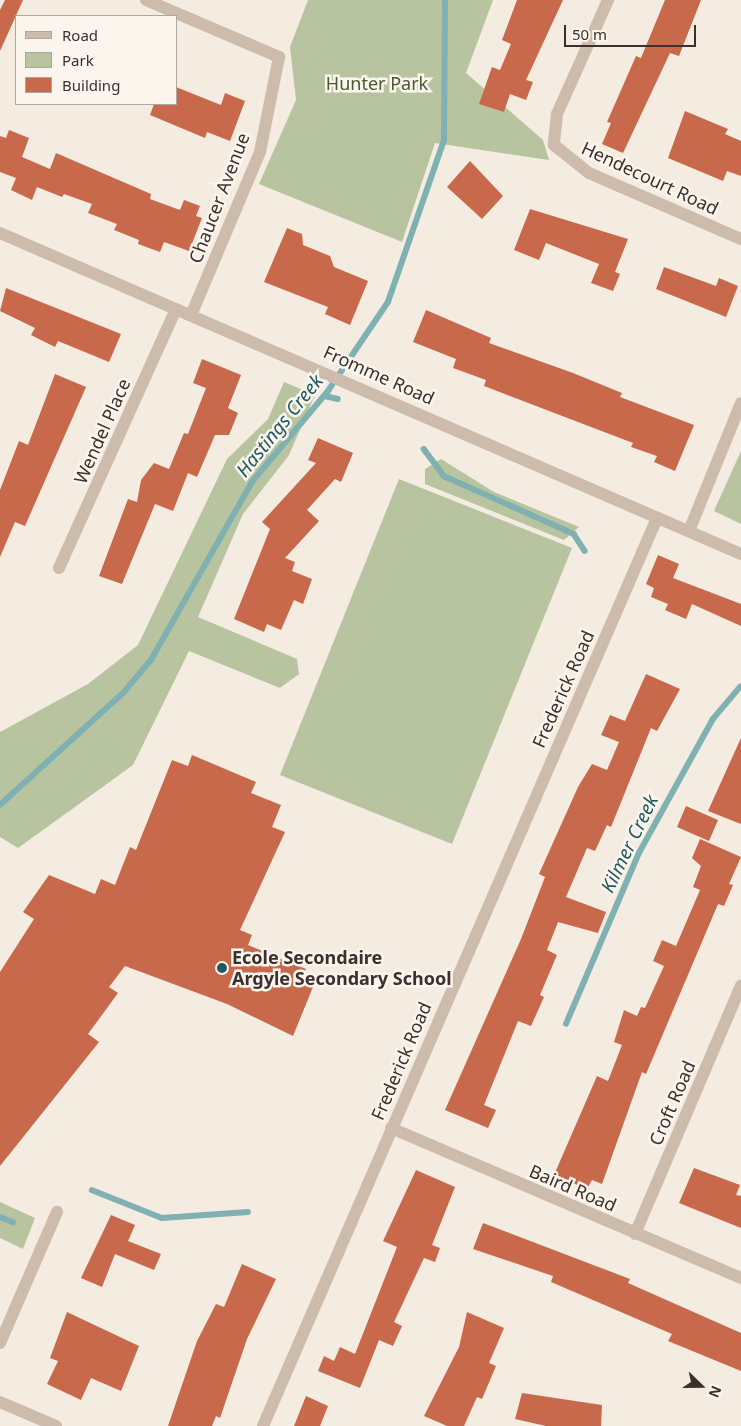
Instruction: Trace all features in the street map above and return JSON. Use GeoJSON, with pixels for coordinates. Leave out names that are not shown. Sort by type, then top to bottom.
{"type":"FeatureCollection","features":[{"type":"Feature","properties":{"kind":"street","name":"Chaucer Avenue"},"geometry":{"type":"LineString","coordinates":[[146,0],[279,57],[260,152],[191,315]]}},
{"type":"Feature","properties":{"kind":"street","name":"Hendecourt Road"},"geometry":{"type":"LineString","coordinates":[[608,0],[557,114],[554,145],[589,172],[741,239]]}},
{"type":"Feature","properties":{"kind":"street","name":"Fromme Road"},"geometry":{"type":"LineString","coordinates":[[0,234],[348,380],[741,554]]}},
{"type":"Feature","properties":{"kind":"street","name":"Wendel Place"},"geometry":{"type":"LineString","coordinates":[[59,568],[176,309]]}},
{"type":"Feature","properties":{"kind":"street"},"geometry":{"type":"LineString","coordinates":[[689,532],[741,403]]}},
{"type":"Feature","properties":{"kind":"street","name":"Frederick Road"},"geometry":{"type":"LineString","coordinates":[[263,1426],[657,518]]}},
{"type":"Feature","properties":{"kind":"street","name":"Croft Road"},"geometry":{"type":"LineString","coordinates":[[635,1234],[741,986]]}},
{"type":"Feature","properties":{"kind":"street","name":"Baird Road"},"geometry":{"type":"LineString","coordinates":[[391,1128],[741,1278]]}},
{"type":"Feature","properties":{"kind":"street"},"geometry":{"type":"LineString","coordinates":[[0,1343],[57,1212]]}},
{"type":"Feature","properties":{"kind":"street"},"geometry":{"type":"LineString","coordinates":[[0,1402],[56,1426]]}},
{"type":"Feature","properties":{"kind":"green space","name":"Hunter Park"},"geometry":{"type":"Polygon","coordinates":[[[308,0],[493,0],[466,73],[543,140],[549,160],[435,143],[402,242],[259,184],[296,100],[290,47],[308,0]]]}},
{"type":"Feature","properties":{"kind":"green space"},"geometry":{"type":"Polygon","coordinates":[[[284,382],[315,395],[289,455],[243,514],[198,617],[297,659],[299,674],[280,688],[189,651],[133,765],[18,848],[0,837],[0,732],[88,684],[138,645],[227,459],[268,419],[284,382]]]}},
{"type":"Feature","properties":{"kind":"green space"},"geometry":{"type":"Polygon","coordinates":[[[741,451],[741,524],[714,511],[741,451]]]}},
{"type":"Feature","properties":{"kind":"green space"},"geometry":{"type":"Polygon","coordinates":[[[441,459],[494,492],[579,527],[564,540],[425,484],[425,469],[441,459]]]}},
{"type":"Feature","properties":{"kind":"green space"},"geometry":{"type":"Polygon","coordinates":[[[399,479],[572,548],[452,844],[280,775],[399,479]]]}},
{"type":"Feature","properties":{"kind":"green space"},"geometry":{"type":"Polygon","coordinates":[[[0,1202],[35,1218],[23,1249],[0,1238],[0,1202]]]}},
{"type":"Feature","properties":{"kind":"building"},"geometry":{"type":"Polygon","coordinates":[[[5,0],[23,0],[0,51],[0,10],[5,0]]]}},
{"type":"Feature","properties":{"kind":"building"},"geometry":{"type":"Polygon","coordinates":[[[517,0],[563,0],[526,80],[533,82],[526,100],[510,94],[504,112],[479,104],[492,67],[500,70],[511,44],[502,40],[517,0]]]}},
{"type":"Feature","properties":{"kind":"building"},"geometry":{"type":"Polygon","coordinates":[[[665,0],[701,0],[679,56],[670,53],[623,153],[602,144],[611,123],[607,122],[636,56],[641,58],[665,0]]]}},
{"type":"Feature","properties":{"kind":"building"},"geometry":{"type":"Polygon","coordinates":[[[178,88],[221,105],[225,93],[245,101],[230,141],[207,132],[205,138],[150,115],[154,105],[178,105],[178,88]]]}},
{"type":"Feature","properties":{"kind":"building"},"geometry":{"type":"Polygon","coordinates":[[[685,111],[728,129],[725,134],[741,141],[741,176],[727,171],[723,181],[668,158],[685,111]]]}},
{"type":"Feature","properties":{"kind":"building"},"geometry":{"type":"Polygon","coordinates":[[[9,130],[29,138],[22,157],[50,169],[56,153],[151,194],[150,199],[180,210],[184,200],[200,206],[196,216],[202,218],[189,251],[164,242],[160,252],[138,244],[139,240],[114,230],[117,224],[88,213],[92,204],[64,194],[62,197],[37,187],[32,200],[11,190],[16,178],[0,172],[0,136],[6,138],[9,130]]]}},
{"type":"Feature","properties":{"kind":"building"},"geometry":{"type":"Polygon","coordinates":[[[470,161],[503,196],[482,219],[447,187],[470,161]]]}},
{"type":"Feature","properties":{"kind":"building"},"geometry":{"type":"Polygon","coordinates":[[[530,209],[628,239],[615,272],[620,274],[613,291],[591,283],[599,264],[546,243],[539,260],[514,250],[530,209]]]}},
{"type":"Feature","properties":{"kind":"building"},"geometry":{"type":"Polygon","coordinates":[[[287,228],[302,234],[303,245],[330,256],[334,267],[368,281],[350,325],[325,314],[328,307],[264,282],[287,228]]]}},
{"type":"Feature","properties":{"kind":"building"},"geometry":{"type":"Polygon","coordinates":[[[664,267],[716,286],[719,278],[738,286],[726,317],[656,289],[664,267]]]}},
{"type":"Feature","properties":{"kind":"building"},"geometry":{"type":"Polygon","coordinates":[[[6,288],[121,334],[109,362],[58,341],[55,347],[31,335],[35,328],[0,311],[6,288]]]}},
{"type":"Feature","properties":{"kind":"building"},"geometry":{"type":"Polygon","coordinates":[[[426,310],[491,338],[489,343],[573,373],[622,393],[620,397],[694,425],[675,471],[654,462],[657,456],[631,447],[633,443],[484,386],[486,380],[453,368],[456,359],[413,342],[426,310]]]}},
{"type":"Feature","properties":{"kind":"building"},"geometry":{"type":"Polygon","coordinates":[[[202,359],[241,375],[228,408],[238,413],[229,435],[215,435],[197,477],[188,473],[173,511],[155,504],[122,584],[99,576],[128,499],[137,502],[141,480],[154,463],[169,469],[184,433],[188,434],[206,388],[193,383],[202,359]]]}},
{"type":"Feature","properties":{"kind":"building"},"geometry":{"type":"Polygon","coordinates":[[[55,374],[86,387],[25,526],[15,522],[0,557],[0,490],[19,441],[28,445],[55,374]]]}},
{"type":"Feature","properties":{"kind":"building"},"geometry":{"type":"Polygon","coordinates":[[[318,438],[353,453],[341,482],[335,479],[307,510],[319,521],[285,558],[295,562],[292,571],[312,579],[303,604],[294,600],[281,630],[267,624],[264,632],[234,619],[270,529],[262,522],[316,463],[308,460],[318,438]]]}},
{"type":"Feature","properties":{"kind":"building"},"geometry":{"type":"Polygon","coordinates":[[[658,555],[679,564],[673,578],[741,604],[741,626],[692,604],[686,619],[665,610],[668,604],[651,597],[654,588],[646,584],[658,555]]]}},
{"type":"Feature","properties":{"kind":"building"},"geometry":{"type":"Polygon","coordinates":[[[646,674],[680,689],[657,731],[651,728],[611,827],[607,825],[595,851],[587,848],[566,897],[606,912],[598,933],[558,922],[547,950],[557,955],[540,995],[544,997],[531,1026],[518,1021],[484,1105],[496,1110],[488,1128],[445,1110],[521,939],[545,877],[539,874],[578,787],[592,764],[607,770],[619,742],[601,735],[610,715],[625,721],[646,674]]]}},
{"type":"Feature","properties":{"kind":"building"},"geometry":{"type":"Polygon","coordinates":[[[741,738],[741,824],[708,811],[741,738]]]}},
{"type":"Feature","properties":{"kind":"building"},"geometry":{"type":"Polygon","coordinates":[[[192,755],[256,782],[251,793],[281,805],[272,827],[285,832],[240,930],[252,935],[248,945],[306,969],[301,982],[313,987],[293,1036],[227,1004],[125,966],[109,987],[118,993],[88,1034],[99,1042],[0,1166],[0,972],[34,919],[23,912],[49,875],[95,894],[101,879],[115,885],[130,847],[136,850],[172,760],[188,766],[192,755]]]}},
{"type":"Feature","properties":{"kind":"building"},"geometry":{"type":"Polygon","coordinates":[[[686,806],[718,820],[709,841],[677,827],[686,806]]]}},
{"type":"Feature","properties":{"kind":"building"},"geometry":{"type":"Polygon","coordinates":[[[700,839],[741,857],[729,884],[733,885],[724,906],[718,904],[646,1074],[642,1072],[602,1184],[592,1180],[587,1189],[554,1175],[597,1076],[608,1081],[622,1045],[614,1042],[624,1010],[637,1016],[641,1007],[645,1008],[664,966],[653,961],[662,940],[676,946],[700,890],[693,887],[701,866],[692,858],[700,839]]]}},
{"type":"Feature","properties":{"kind":"building"},"geometry":{"type":"Polygon","coordinates":[[[694,1168],[740,1185],[736,1195],[741,1196],[741,1228],[679,1203],[694,1168]]]}},
{"type":"Feature","properties":{"kind":"building"},"geometry":{"type":"Polygon","coordinates":[[[416,1170],[455,1187],[432,1245],[440,1248],[435,1262],[424,1258],[394,1322],[402,1326],[393,1346],[379,1340],[360,1388],[318,1371],[324,1356],[334,1361],[340,1347],[355,1354],[397,1247],[383,1241],[416,1170]]]}},
{"type":"Feature","properties":{"kind":"building"},"geometry":{"type":"Polygon","coordinates":[[[111,1215],[135,1225],[128,1241],[161,1254],[154,1270],[115,1254],[102,1287],[81,1278],[111,1215]]]}},
{"type":"Feature","properties":{"kind":"building"},"geometry":{"type":"Polygon","coordinates":[[[483,1223],[630,1279],[628,1283],[741,1333],[741,1371],[668,1341],[672,1334],[551,1282],[553,1276],[473,1249],[483,1223]]]}},
{"type":"Feature","properties":{"kind":"building"},"geometry":{"type":"Polygon","coordinates":[[[242,1264],[276,1279],[247,1339],[220,1418],[216,1416],[212,1426],[168,1426],[197,1341],[216,1304],[224,1307],[242,1264]]]}},
{"type":"Feature","properties":{"kind":"building"},"geometry":{"type":"Polygon","coordinates":[[[67,1312],[139,1346],[121,1391],[91,1378],[81,1400],[47,1384],[58,1361],[50,1358],[67,1312]]]}},
{"type":"Feature","properties":{"kind":"building"},"geometry":{"type":"Polygon","coordinates":[[[467,1312],[504,1328],[489,1363],[496,1366],[482,1399],[477,1397],[464,1426],[447,1426],[424,1416],[459,1347],[467,1312]]]}},
{"type":"Feature","properties":{"kind":"building"},"geometry":{"type":"Polygon","coordinates":[[[522,1393],[602,1405],[601,1426],[546,1426],[515,1419],[522,1393]]]}},
{"type":"Feature","properties":{"kind":"building"},"geometry":{"type":"Polygon","coordinates":[[[306,1396],[328,1406],[320,1426],[294,1426],[306,1396]]]}},
{"type":"Feature","properties":{"kind":"waterway","name":"Hastings Creek"},"geometry":{"type":"LineString","coordinates":[[0,805],[124,692],[151,660],[252,482],[328,391],[388,302],[444,140],[445,0]]}},
{"type":"Feature","properties":{"kind":"waterway"},"geometry":{"type":"LineString","coordinates":[[325,396],[338,399]]}},
{"type":"Feature","properties":{"kind":"waterway"},"geometry":{"type":"LineString","coordinates":[[424,449],[444,476],[574,534],[585,551]]}},
{"type":"Feature","properties":{"kind":"waterway","name":"Kilmer Creek"},"geometry":{"type":"LineString","coordinates":[[566,1024],[639,853],[713,719],[740,687]]}},
{"type":"Feature","properties":{"kind":"waterway","name":"Kilmer Creek"},"geometry":{"type":"LineString","coordinates":[[92,1190],[162,1218],[248,1212]]}},
{"type":"Feature","properties":{"kind":"waterway","name":"Kilmer Creek"},"geometry":{"type":"LineString","coordinates":[[0,1217],[13,1222]]}},
{"type":"Feature","properties":{"kind":"place","name":"Ecole Secondaire Argyle Secondary School"},"geometry":{"type":"Point","coordinates":[222,968]}}]}
